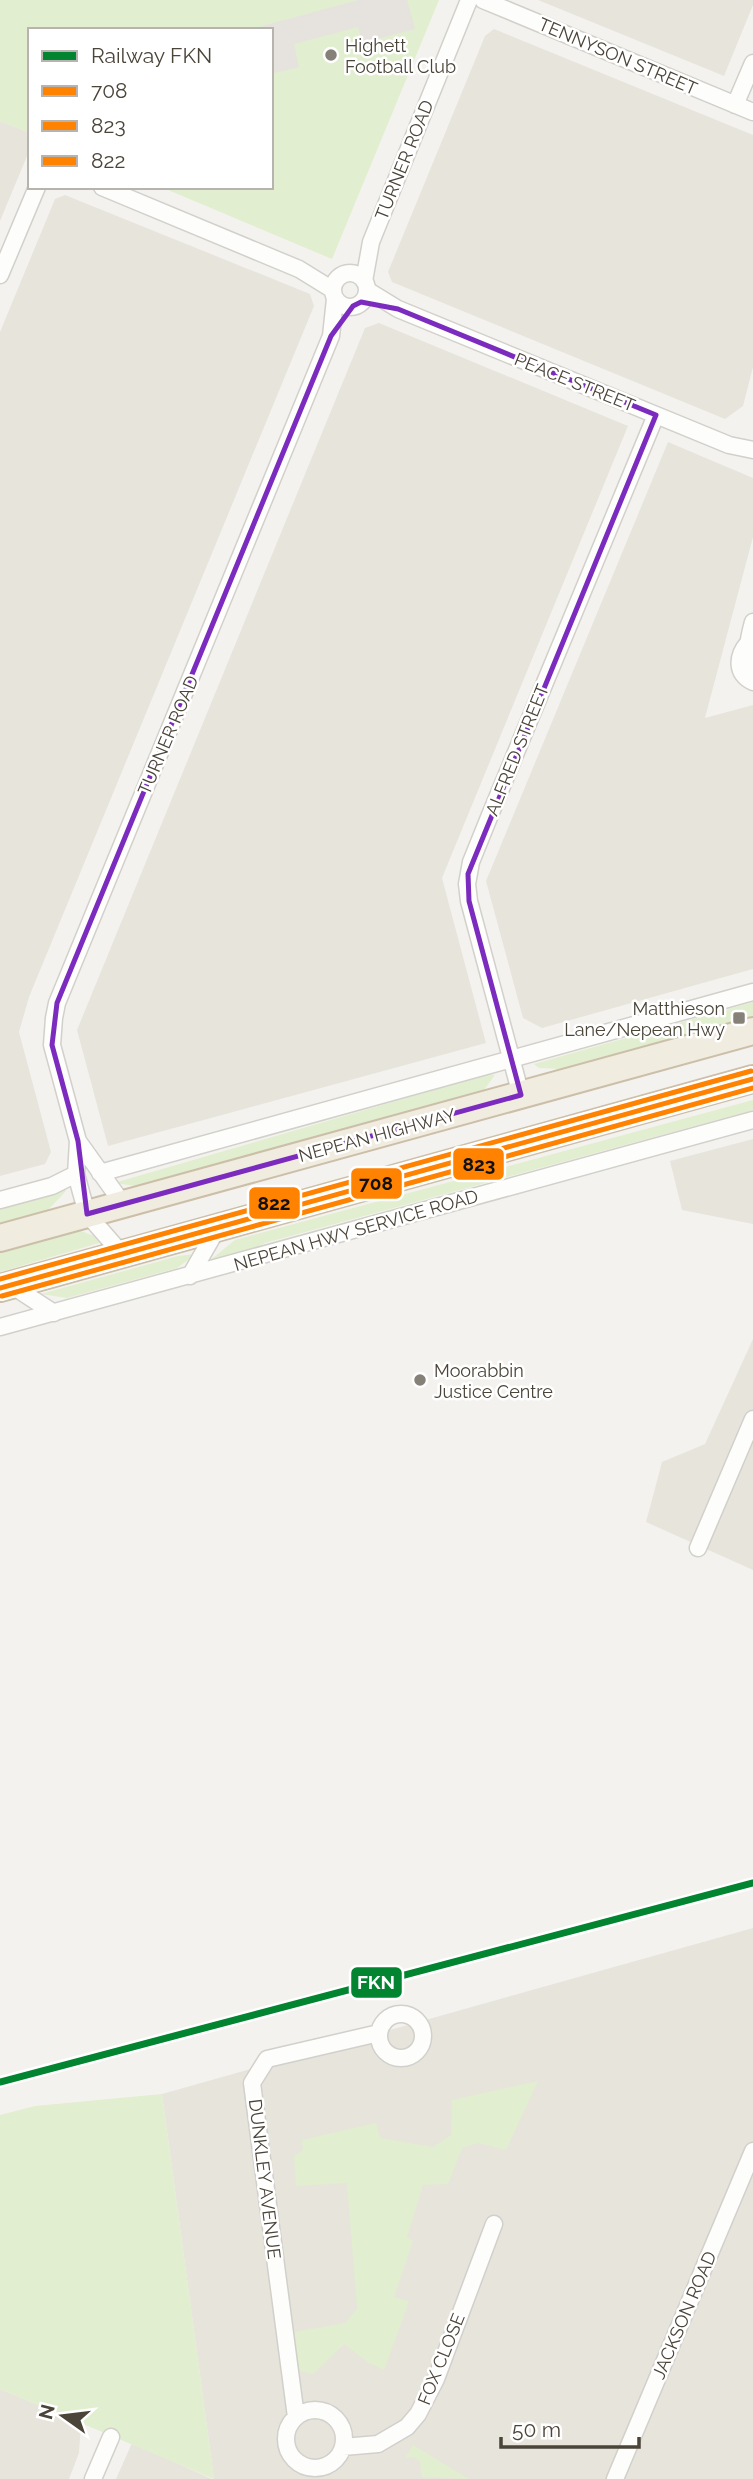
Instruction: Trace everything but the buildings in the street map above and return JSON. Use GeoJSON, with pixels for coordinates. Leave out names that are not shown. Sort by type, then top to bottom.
{"type":"FeatureCollection","features":[{"type":"Feature","properties":{"kind":"highway","name":"NEPEAN HIGHWAY"},"geometry":{"type":"LineString","coordinates":[[0,1238],[753,1031]]}},
{"type":"Feature","properties":{"kind":"highway"},"geometry":{"type":"LineString","coordinates":[[6,1287],[753,1079]]}},
{"type":"Feature","properties":{"kind":"street","name":"TURNER ROAD"},"geometry":{"type":"LineString","coordinates":[[331,336],[361,295],[371,242],[469,0]]}},
{"type":"Feature","properties":{"kind":"street","name":"TENNYSON STREET"},"geometry":{"type":"LineString","coordinates":[[483,0],[753,112]]}},
{"type":"Feature","properties":{"kind":"street"},"geometry":{"type":"LineString","coordinates":[[735,105],[753,63]]}},
{"type":"Feature","properties":{"kind":"street"},"geometry":{"type":"LineString","coordinates":[[0,275],[36,189]]}},
{"type":"Feature","properties":{"kind":"street"},"geometry":{"type":"LineString","coordinates":[[107,189],[339,284]]}},
{"type":"Feature","properties":{"kind":"street","name":"TURNER ROAD"},"geometry":{"type":"LineString","coordinates":[[122,1254],[87,1214],[76,1174],[78,1141],[52,1045],[57,1003],[331,336],[339,284],[371,242]]}},
{"type":"Feature","properties":{"kind":"street"},"geometry":{"type":"LineString","coordinates":[[356,274],[361,295],[343,305],[339,284],[356,274]]}},
{"type":"Feature","properties":{"kind":"street","name":"PEACE STREET"},"geometry":{"type":"LineString","coordinates":[[361,295],[729,445],[753,450]]}},
{"type":"Feature","properties":{"kind":"street","name":"ALFRED STREET"},"geometry":{"type":"LineString","coordinates":[[521,1095],[469,901],[468,874],[656,415]]}},
{"type":"Feature","properties":{"kind":"street"},"geometry":{"type":"LineString","coordinates":[[753,622],[748,643],[740,655],[748,666],[745,678],[753,682]]}},
{"type":"Feature","properties":{"kind":"street"},"geometry":{"type":"LineString","coordinates":[[100,1173],[753,992]]}},
{"type":"Feature","properties":{"kind":"street","name":"NEPEAN HWY SERVICE ROAD"},"geometry":{"type":"LineString","coordinates":[[0,1327],[753,1120]]}},
{"type":"Feature","properties":{"kind":"street","name":"TURNER ROAD"},"geometry":{"type":"LineString","coordinates":[[78,1141],[123,1204]]}},
{"type":"Feature","properties":{"kind":"street"},"geometry":{"type":"LineString","coordinates":[[0,1200],[52,1186],[76,1174]]}},
{"type":"Feature","properties":{"kind":"street"},"geometry":{"type":"LineString","coordinates":[[190,1276],[217,1228]]}},
{"type":"Feature","properties":{"kind":"street"},"geometry":{"type":"LineString","coordinates":[[6,1287],[54,1313]]}},
{"type":"Feature","properties":{"kind":"street"},"geometry":{"type":"LineString","coordinates":[[698,1548],[753,1419]]}},
{"type":"Feature","properties":{"kind":"street","name":"DUNKLEY AVENUE"},"geometry":{"type":"LineString","coordinates":[[296,2417],[252,2082],[267,2059],[379,2033]]}},
{"type":"Feature","properties":{"kind":"street","name":"JACKSON ROAD"},"geometry":{"type":"LineString","coordinates":[[615,2479],[753,2151]]}},
{"type":"Feature","properties":{"kind":"street","name":"FOX CLOSE"},"geometry":{"type":"LineString","coordinates":[[343,2447],[378,2444],[407,2427],[418,2414],[436,2379],[494,2224]]}},
{"type":"Feature","properties":{"kind":"street"},"geometry":{"type":"LineString","coordinates":[[312,2410],[329,2413],[341,2424],[343,2447],[334,2462],[317,2474],[302,2472],[290,2455],[286,2439],[290,2423],[296,2417],[312,2410]]}},
{"type":"Feature","properties":{"kind":"street"},"geometry":{"type":"LineString","coordinates":[[93,2479],[111,2438]]}},
{"type":"Feature","properties":{"kind":"highlighted area"},"geometry":{"type":"Polygon","coordinates":[[[361,302],[398,309],[656,415],[468,874],[469,901],[521,1095],[87,1214],[78,1141],[52,1045],[57,1003],[331,336],[353,306],[361,302]]]}},
{"type":"Feature","properties":{"kind":"shaded area"},"geometry":{"type":"Polygon","coordinates":[[[358,0],[407,0],[415,29],[362,43],[358,27],[294,44],[299,67],[275,73],[273,28],[262,26],[358,0]]]}},
{"type":"Feature","properties":{"kind":"shaded area"},"geometry":{"type":"Polygon","coordinates":[[[538,0],[753,0],[753,5],[724,76],[538,0]]]}},
{"type":"Feature","properties":{"kind":"shaded area"},"geometry":{"type":"Polygon","coordinates":[[[494,29],[753,135],[753,367],[743,406],[725,419],[392,282],[388,272],[485,36],[494,29]]]}},
{"type":"Feature","properties":{"kind":"shaded area"},"geometry":{"type":"Polygon","coordinates":[[[0,121],[28,132],[28,154],[0,221],[0,121]]]}},
{"type":"Feature","properties":{"kind":"shaded area"},"geometry":{"type":"Polygon","coordinates":[[[65,195],[310,294],[314,306],[29,997],[19,1032],[51,1152],[45,1164],[0,1176],[0,332],[55,199],[65,195]]]}},
{"type":"Feature","properties":{"kind":"shaded area"},"geometry":{"type":"Polygon","coordinates":[[[379,323],[628,426],[442,878],[486,1043],[108,1146],[77,1030],[365,328],[379,323]]]}},
{"type":"Feature","properties":{"kind":"shaded area"},"geometry":{"type":"Polygon","coordinates":[[[668,442],[753,478],[753,537],[705,718],[753,705],[753,969],[542,1028],[523,1018],[486,881],[668,442]]]}},
{"type":"Feature","properties":{"kind":"shaded area"},"geometry":{"type":"Polygon","coordinates":[[[753,1139],[753,1224],[682,1210],[670,1161],[753,1139]]]}},
{"type":"Feature","properties":{"kind":"shaded area"},"geometry":{"type":"Polygon","coordinates":[[[753,1339],[753,1570],[646,1522],[662,1462],[705,1444],[753,1339]]]}},
{"type":"Feature","properties":{"kind":"shaded area"},"geometry":{"type":"Polygon","coordinates":[[[753,1928],[753,2479],[214,2479],[162,2094],[753,1928]]]}},
{"type":"Feature","properties":{"kind":"shaded area"},"geometry":{"type":"Polygon","coordinates":[[[0,2389],[81,2423],[79,2453],[69,2479],[0,2479],[0,2389]]]}},
{"type":"Feature","properties":{"kind":"shaded area"},"geometry":{"type":"Polygon","coordinates":[[[132,2443],[212,2479],[116,2479],[132,2443]]]}},
{"type":"Feature","properties":{"kind":"green space"},"geometry":{"type":"Polygon","coordinates":[[[0,0],[439,0],[332,259],[166,189],[273,189],[273,28],[28,28],[28,132],[0,121],[0,0]]]}},
{"type":"Feature","properties":{"kind":"green space"},"geometry":{"type":"Polygon","coordinates":[[[753,1002],[753,1016],[560,1069],[539,1068],[534,1064],[753,1002]]]}},
{"type":"Feature","properties":{"kind":"green space"},"geometry":{"type":"Polygon","coordinates":[[[489,1074],[495,1075],[484,1090],[136,1186],[114,1183],[489,1074]]]}},
{"type":"Feature","properties":{"kind":"green space"},"geometry":{"type":"Polygon","coordinates":[[[753,1100],[753,1110],[265,1243],[239,1258],[203,1266],[235,1240],[753,1100]]]}},
{"type":"Feature","properties":{"kind":"green space"},"geometry":{"type":"Polygon","coordinates":[[[64,1187],[66,1191],[48,1210],[0,1224],[0,1208],[50,1194],[64,1187]]]}},
{"type":"Feature","properties":{"kind":"green space"},"geometry":{"type":"Polygon","coordinates":[[[81,1231],[100,1238],[99,1243],[0,1272],[0,1252],[81,1231]]]}},
{"type":"Feature","properties":{"kind":"green space"},"geometry":{"type":"Polygon","coordinates":[[[196,1254],[177,1268],[67,1298],[41,1294],[178,1256],[196,1254]]]}},
{"type":"Feature","properties":{"kind":"green space"},"geometry":{"type":"Polygon","coordinates":[[[538,2081],[506,2150],[478,2143],[462,2148],[448,2184],[423,2185],[407,2237],[413,2241],[394,2297],[409,2301],[384,2370],[369,2363],[344,2344],[313,2374],[297,2370],[294,2332],[345,2323],[357,2309],[347,2183],[296,2186],[294,2156],[303,2150],[302,2140],[376,2123],[380,2138],[433,2147],[451,2135],[452,2100],[538,2081]]]}},
{"type":"Feature","properties":{"kind":"green space"},"geometry":{"type":"Polygon","coordinates":[[[162,2094],[214,2479],[0,2389],[0,2115],[35,2106],[162,2094]]]}},
{"type":"Feature","properties":{"kind":"green space"},"geometry":{"type":"Polygon","coordinates":[[[413,2445],[469,2479],[422,2477],[420,2462],[414,2457],[405,2458],[413,2445]]]}},
{"type":"Feature","properties":{"kind":"rail line","name":"FKN"},"geometry":{"type":"LineString","coordinates":[[0,2082],[753,1883]]}},
{"type":"Feature","properties":{"kind":"transit line","name":"822"},"geometry":{"type":"LineString","coordinates":[[0,1279],[751,1071]]}},
{"type":"Feature","properties":{"kind":"transit line","name":"708"},"geometry":{"type":"LineString","coordinates":[[0,1288],[753,1079]]}},
{"type":"Feature","properties":{"kind":"transit line","name":"823"},"geometry":{"type":"LineString","coordinates":[[2,1296],[753,1088]]}},
{"type":"Feature","properties":{"kind":"place","name":"Highett Football Club"},"geometry":{"type":"Point","coordinates":[331,55]}},
{"type":"Feature","properties":{"kind":"place","name":"Matthieson Lane/Nepean Hwy"},"geometry":{"type":"Point","coordinates":[739,1018]}},
{"type":"Feature","properties":{"kind":"place","name":"Moorabbin Justice Centre"},"geometry":{"type":"Point","coordinates":[420,1380]}}]}
